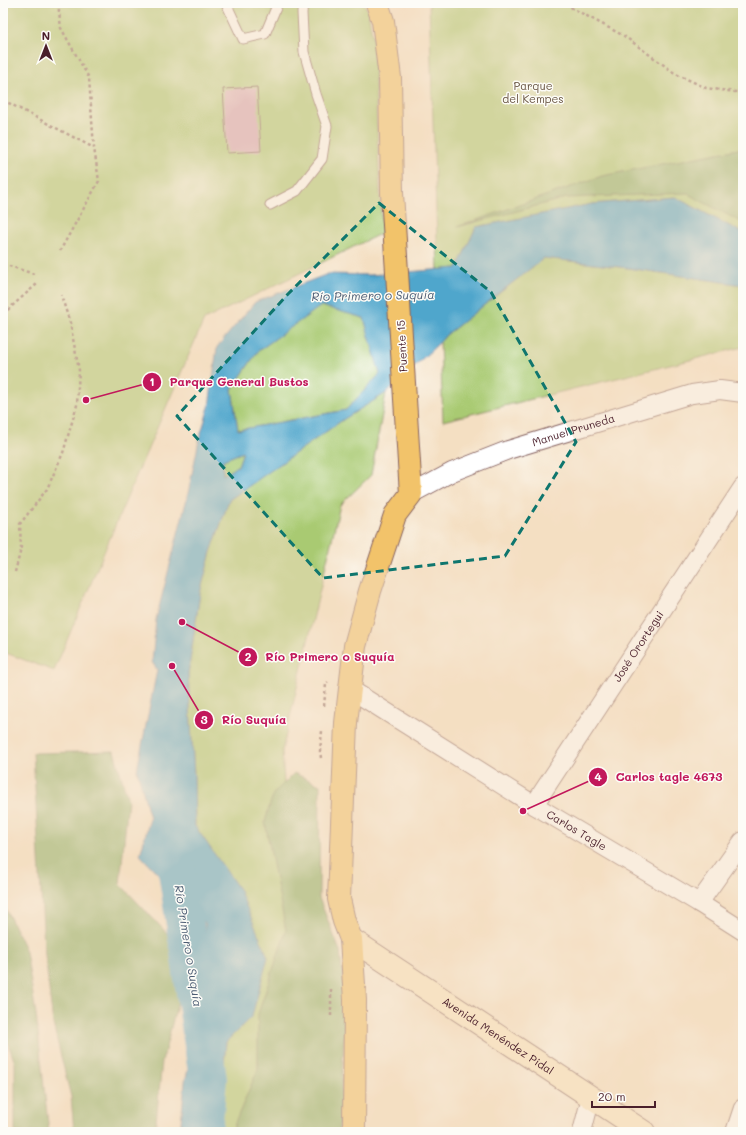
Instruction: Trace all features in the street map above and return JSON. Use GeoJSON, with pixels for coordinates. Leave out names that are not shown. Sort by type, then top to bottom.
{"type":"FeatureCollection","features":[{"type":"Feature","properties":{"kind":"main road","name":"Puente 15"},"geometry":{"type":"LineString","coordinates":[[377,3],[383,21],[390,78],[392,193],[411,494]]}},
{"type":"Feature","properties":{"kind":"main road"},"geometry":{"type":"LineString","coordinates":[[354,1132],[355,1000],[351,939],[344,921],[339,899],[346,723],[355,646],[372,584],[394,515],[411,494]]}},
{"type":"Feature","properties":{"kind":"main road","name":"Avenida Menéndez Pidal"},"geometry":{"type":"LineString","coordinates":[[351,939],[644,1132]]}},
{"type":"Feature","properties":{"kind":"street","name":"Manuel Pruneda"},"geometry":{"type":"LineString","coordinates":[[411,494],[452,472],[508,450],[677,398],[720,390],[743,393]]}},
{"type":"Feature","properties":{"kind":"street","name":"José Orortegui"},"geometry":{"type":"LineString","coordinates":[[534,805],[743,487]]}},
{"type":"Feature","properties":{"kind":"street","name":"Carlos Tagle"},"geometry":{"type":"LineString","coordinates":[[350,689],[534,805],[699,903],[743,931]]}},
{"type":"Feature","properties":{"kind":"street"},"geometry":{"type":"LineString","coordinates":[[699,903],[743,841]]}},
{"type":"Feature","properties":{"kind":"street"},"geometry":{"type":"LineString","coordinates":[[582,1132],[591,1097]]}},
{"type":"Feature","properties":{"kind":"street"},"geometry":{"type":"LineString","coordinates":[[735,1132],[743,1108]]}},
{"type":"Feature","properties":{"kind":"lane"},"geometry":{"type":"LineString","coordinates":[[226,3],[243,39],[265,34],[278,3]]}},
{"type":"Feature","properties":{"kind":"lane"},"geometry":{"type":"LineString","coordinates":[[270,205],[297,191],[322,159],[327,126],[304,52],[302,13],[303,3]]}},
{"type":"Feature","properties":{"kind":"path"},"geometry":{"type":"LineString","coordinates":[[58,3],[61,28],[89,78],[94,148],[99,182],[60,251]]}},
{"type":"Feature","properties":{"kind":"path"},"geometry":{"type":"LineString","coordinates":[[566,3],[572,8],[624,36],[676,74],[706,88],[743,93]]}},
{"type":"Feature","properties":{"kind":"path"},"geometry":{"type":"LineString","coordinates":[[3,100],[94,148]]}},
{"type":"Feature","properties":{"kind":"path"},"geometry":{"type":"LineString","coordinates":[[3,264],[34,274]]}},
{"type":"Feature","properties":{"kind":"path"},"geometry":{"type":"LineString","coordinates":[[3,314],[37,284]]}},
{"type":"Feature","properties":{"kind":"path"},"geometry":{"type":"LineString","coordinates":[[15,572],[21,549],[20,524],[47,489],[63,453],[77,405],[79,370],[70,323],[61,295]]}},
{"type":"Feature","properties":{"kind":"highlighted area"},"geometry":{"type":"Polygon","coordinates":[[[379,203],[491,292],[576,442],[505,556],[323,578],[177,416],[288,294],[379,203]]]}},
{"type":"Feature","properties":{"kind":"green space"},"geometry":{"type":"Polygon","coordinates":[[[3,3],[364,3],[368,11],[373,39],[382,233],[204,320],[54,671],[3,652],[3,3]]]}},
{"type":"Feature","properties":{"kind":"green space","name":"Parque del Kempes"},"geometry":{"type":"Polygon","coordinates":[[[429,3],[743,3],[743,231],[739,231],[675,197],[592,204],[476,227],[457,268],[438,270],[429,3]]]}},
{"type":"Feature","properties":{"kind":"green space"},"geometry":{"type":"Polygon","coordinates":[[[743,148],[743,223],[686,193],[566,198],[457,227],[602,176],[743,148]]]}},
{"type":"Feature","properties":{"kind":"green space"},"geometry":{"type":"Polygon","coordinates":[[[544,258],[628,268],[743,285],[743,347],[443,421],[440,342],[446,335],[544,258]]]}},
{"type":"Feature","properties":{"kind":"green space"},"geometry":{"type":"Polygon","coordinates":[[[321,305],[364,318],[380,374],[346,410],[238,430],[232,389],[258,351],[321,305]]]}},
{"type":"Feature","properties":{"kind":"green space"},"geometry":{"type":"Polygon","coordinates":[[[386,393],[371,475],[340,505],[282,751],[297,990],[300,1132],[212,1132],[221,1098],[226,1041],[252,1016],[195,826],[194,775],[188,674],[200,593],[211,552],[229,500],[344,419],[386,393]]]}},
{"type":"Feature","properties":{"kind":"green space"},"geometry":{"type":"Polygon","coordinates":[[[243,452],[238,466],[223,475],[223,460],[243,452]]]}},
{"type":"Feature","properties":{"kind":"green space"},"geometry":{"type":"Polygon","coordinates":[[[114,751],[128,800],[120,884],[185,952],[177,1005],[162,1062],[155,1132],[74,1132],[71,1097],[53,1024],[44,946],[33,753],[114,751]]]}},
{"type":"Feature","properties":{"kind":"green space"},"geometry":{"type":"Polygon","coordinates":[[[294,773],[320,785],[319,898],[340,951],[346,1006],[339,1132],[234,1132],[234,1125],[258,1069],[258,1014],[286,931],[265,822],[273,794],[294,773]]]}},
{"type":"Feature","properties":{"kind":"green space"},"geometry":{"type":"Polygon","coordinates":[[[3,903],[26,951],[36,1014],[49,1132],[15,1132],[15,1063],[3,1030],[3,903]]]}},
{"type":"Feature","properties":{"kind":"water"},"geometry":{"type":"Polygon","coordinates":[[[675,197],[739,231],[743,231],[743,285],[628,268],[544,258],[446,335],[386,393],[344,419],[229,500],[211,552],[200,593],[188,674],[194,775],[195,826],[239,889],[268,957],[252,1016],[226,1042],[221,1098],[212,1132],[180,1132],[185,1081],[200,1024],[205,923],[140,855],[150,818],[137,770],[157,670],[152,662],[156,619],[187,498],[199,440],[209,407],[217,347],[255,302],[328,274],[370,275],[457,268],[476,227],[592,204],[675,197]],[[321,306],[258,351],[232,389],[238,430],[346,410],[380,374],[364,318],[321,306]],[[243,452],[223,460],[223,475],[238,466],[243,452]]]}},
{"type":"Feature","properties":{"kind":"building"},"geometry":{"type":"Polygon","coordinates":[[[257,87],[261,151],[227,153],[223,89],[257,87]]]}},
{"type":"Feature","properties":{"kind":"waterway","name":"Río Primero o Suquía"},"geometry":{"type":"LineString","coordinates":[[173,845],[208,1079],[203,1132]]}},
{"type":"Feature","properties":{"kind":"place","name":"Parque General Bustos"},"geometry":{"type":"Point","coordinates":[86,400]}},
{"type":"Feature","properties":{"kind":"place","name":"Río Primero o Suquía"},"geometry":{"type":"Point","coordinates":[182,622]}},
{"type":"Feature","properties":{"kind":"place","name":"Río Suquía"},"geometry":{"type":"Point","coordinates":[172,666]}},
{"type":"Feature","properties":{"kind":"place","name":"Carlos tagle 4673"},"geometry":{"type":"Point","coordinates":[523,811]}}]}
